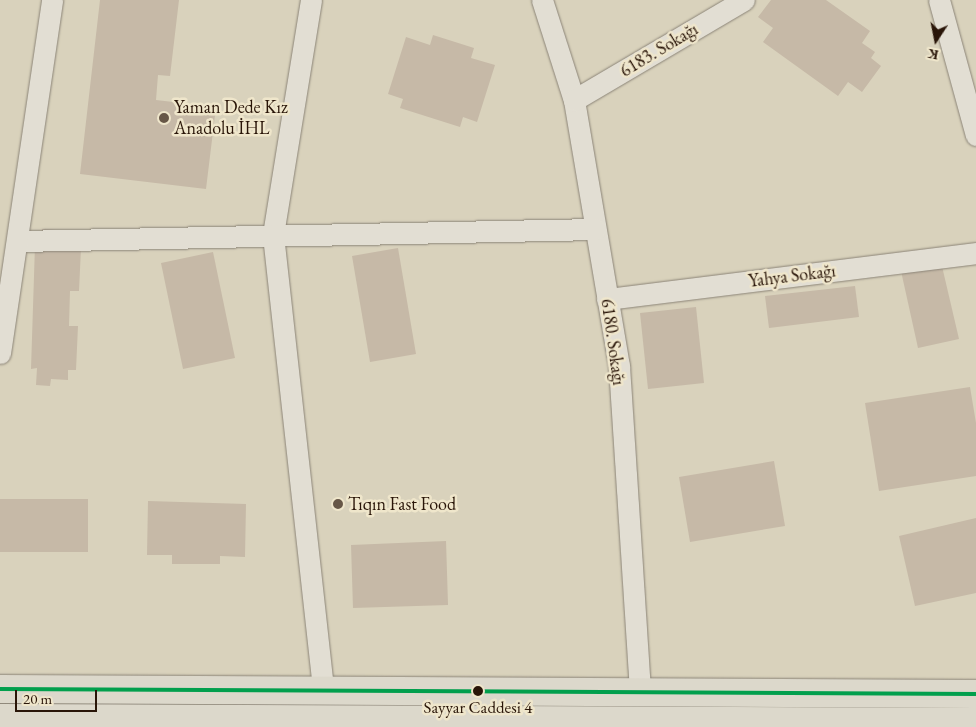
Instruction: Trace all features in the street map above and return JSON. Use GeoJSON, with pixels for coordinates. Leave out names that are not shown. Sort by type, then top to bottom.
{"type":"FeatureCollection","features":[{"type":"Feature","properties":{"kind":"main road"},"geometry":{"type":"LineString","coordinates":[[0,689],[976,694]]}},
{"type":"Feature","properties":{"kind":"main road"},"geometry":{"type":"LineString","coordinates":[[0,718],[92,722],[541,724],[976,722]]}},
{"type":"Feature","properties":{"kind":"street"},"geometry":{"type":"LineString","coordinates":[[0,353],[19,241],[52,0]]}},
{"type":"Feature","properties":{"kind":"street"},"geometry":{"type":"LineString","coordinates":[[311,0],[272,235],[323,690]]}},
{"type":"Feature","properties":{"kind":"street","name":"6180. Sokağı"},"geometry":{"type":"LineString","coordinates":[[542,0],[574,100],[619,366],[640,692]]}},
{"type":"Feature","properties":{"kind":"street","name":"6183. Sokağı"},"geometry":{"type":"LineString","coordinates":[[574,100],[744,0]]}},
{"type":"Feature","properties":{"kind":"street"},"geometry":{"type":"LineString","coordinates":[[939,0],[976,135]]}},
{"type":"Feature","properties":{"kind":"street"},"geometry":{"type":"LineString","coordinates":[[19,241],[596,229]]}},
{"type":"Feature","properties":{"kind":"street","name":"Yahya Sokağı"},"geometry":{"type":"LineString","coordinates":[[608,300],[976,253]]}},
{"type":"Feature","properties":{"kind":"building"},"geometry":{"type":"Polygon","coordinates":[[[100,0],[179,0],[170,76],[158,75],[156,100],[216,107],[206,189],[80,174],[100,0]]]}},
{"type":"Feature","properties":{"kind":"building"},"geometry":{"type":"Polygon","coordinates":[[[771,0],[826,0],[870,31],[862,43],[875,52],[871,58],[881,66],[862,92],[848,82],[838,96],[763,42],[773,28],[758,17],[771,0]]]}},
{"type":"Feature","properties":{"kind":"building"},"geometry":{"type":"Polygon","coordinates":[[[433,35],[474,48],[471,58],[495,65],[477,122],[463,117],[460,127],[400,108],[403,99],[388,94],[406,37],[430,45],[433,35]]]}},
{"type":"Feature","properties":{"kind":"building"},"geometry":{"type":"Polygon","coordinates":[[[42,229],[56,230],[81,248],[79,291],[70,291],[69,326],[78,326],[76,370],[68,370],[68,380],[51,379],[50,386],[36,385],[37,368],[31,369],[35,245],[42,246],[42,229]]]}},
{"type":"Feature","properties":{"kind":"building"},"geometry":{"type":"Polygon","coordinates":[[[398,248],[416,354],[370,362],[352,256],[398,248]]]}},
{"type":"Feature","properties":{"kind":"building"},"geometry":{"type":"Polygon","coordinates":[[[213,252],[235,358],[183,369],[161,263],[213,252]]]}},
{"type":"Feature","properties":{"kind":"building"},"geometry":{"type":"Polygon","coordinates":[[[941,262],[959,339],[918,348],[901,271],[941,262]]]}},
{"type":"Feature","properties":{"kind":"building"},"geometry":{"type":"Polygon","coordinates":[[[855,286],[859,317],[769,328],[765,296],[855,286]]]}},
{"type":"Feature","properties":{"kind":"building"},"geometry":{"type":"Polygon","coordinates":[[[696,307],[704,383],[648,389],[640,313],[696,307]]]}},
{"type":"Feature","properties":{"kind":"building"},"geometry":{"type":"Polygon","coordinates":[[[970,387],[976,423],[976,476],[879,491],[865,403],[970,387]]]}},
{"type":"Feature","properties":{"kind":"building"},"geometry":{"type":"Polygon","coordinates":[[[774,461],[785,526],[690,542],[679,477],[774,461]]]}},
{"type":"Feature","properties":{"kind":"building"},"geometry":{"type":"Polygon","coordinates":[[[0,499],[88,499],[88,552],[0,552],[0,499]]]}},
{"type":"Feature","properties":{"kind":"building"},"geometry":{"type":"Polygon","coordinates":[[[148,501],[246,504],[245,557],[220,556],[220,564],[172,564],[172,555],[147,555],[148,501]]]}},
{"type":"Feature","properties":{"kind":"building"},"geometry":{"type":"Polygon","coordinates":[[[976,518],[976,593],[915,606],[899,536],[976,518]]]}},
{"type":"Feature","properties":{"kind":"building"},"geometry":{"type":"Polygon","coordinates":[[[446,541],[448,605],[353,608],[351,545],[446,541]]]}},
{"type":"Feature","properties":{"kind":"transit line"},"geometry":{"type":"LineString","coordinates":[[0,689],[976,694]]}},
{"type":"Feature","properties":{"kind":"place","name":"Yaman Dede Kız Anadolu İHL"},"geometry":{"type":"Point","coordinates":[164,118]}},
{"type":"Feature","properties":{"kind":"place","name":"Tıqın Fast Food"},"geometry":{"type":"Point","coordinates":[338,504]}},
{"type":"Feature","properties":{"kind":"place","name":"Sayyar Caddesi 4"},"geometry":{"type":"Point","coordinates":[478,691]}}]}
